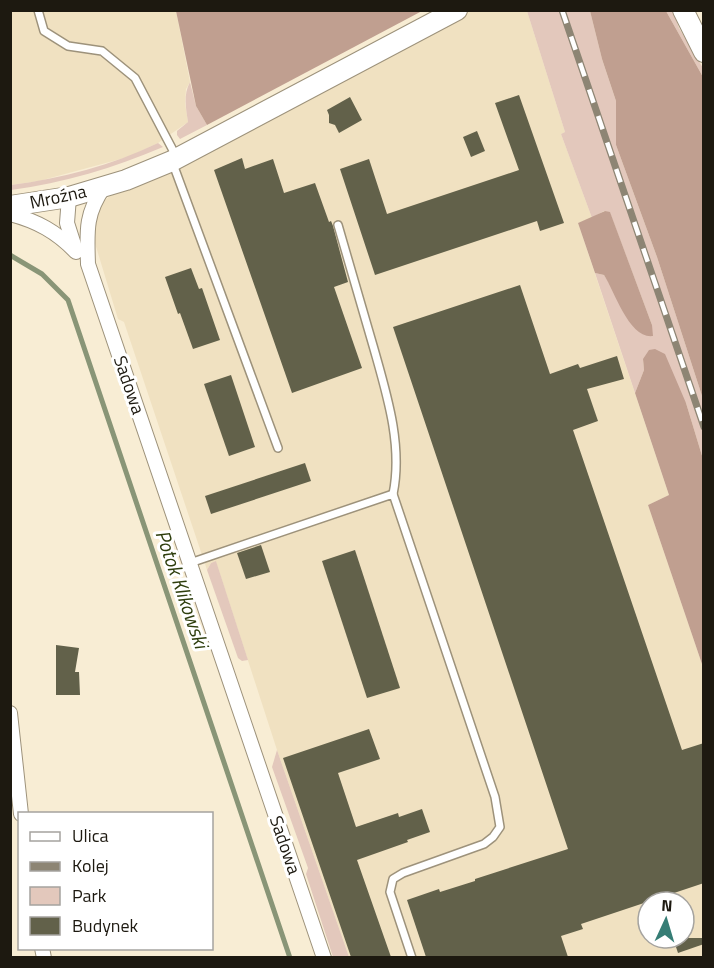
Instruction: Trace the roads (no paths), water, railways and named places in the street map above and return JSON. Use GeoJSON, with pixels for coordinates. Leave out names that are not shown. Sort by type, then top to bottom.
{"type":"FeatureCollection","features":[{"type":"Feature","properties":{"kind":"main road"},"geometry":{"type":"LineString","coordinates":[[104,187],[175,159],[457,10]]}},
{"type":"Feature","properties":{"kind":"main road"},"geometry":{"type":"LineString","coordinates":[[683,10],[704,52]]}},
{"type":"Feature","properties":{"kind":"main road","name":"Mroźna"},"geometry":{"type":"LineString","coordinates":[[10,206],[69,197],[104,187]]}},
{"type":"Feature","properties":{"kind":"street","name":"Sadowa"},"geometry":{"type":"LineString","coordinates":[[104,187],[94,201],[87,222],[88,264],[324,957]]}},
{"type":"Feature","properties":{"kind":"street"},"geometry":{"type":"LineString","coordinates":[[69,197],[78,206],[87,222]]}},
{"type":"Feature","properties":{"kind":"street"},"geometry":{"type":"LineString","coordinates":[[69,197],[67,223],[76,252]]}},
{"type":"Feature","properties":{"kind":"street"},"geometry":{"type":"LineString","coordinates":[[10,214],[30,219],[50,229],[88,264]]}},
{"type":"Feature","properties":{"kind":"street"},"geometry":{"type":"LineString","coordinates":[[10,713],[21,812]]}},
{"type":"Feature","properties":{"kind":"lane"},"geometry":{"type":"LineString","coordinates":[[38,10],[44,31],[68,46],[102,51],[135,78],[175,159],[278,448]]}},
{"type":"Feature","properties":{"kind":"lane"},"geometry":{"type":"LineString","coordinates":[[338,225],[386,393],[395,439],[397,476],[393,494],[495,798],[500,827],[494,837],[484,844],[403,873],[393,879],[390,892],[412,957]]}},
{"type":"Feature","properties":{"kind":"lane"},"geometry":{"type":"LineString","coordinates":[[190,563],[393,494]]}},
{"type":"Feature","properties":{"kind":"waterway","name":"Potok Klikowski"},"geometry":{"type":"LineString","coordinates":[[10,255],[42,274],[68,300],[290,958]]}},
{"type":"Feature","properties":{"kind":"railway"},"geometry":{"type":"LineString","coordinates":[[562,10],[704,427]]}}]}
